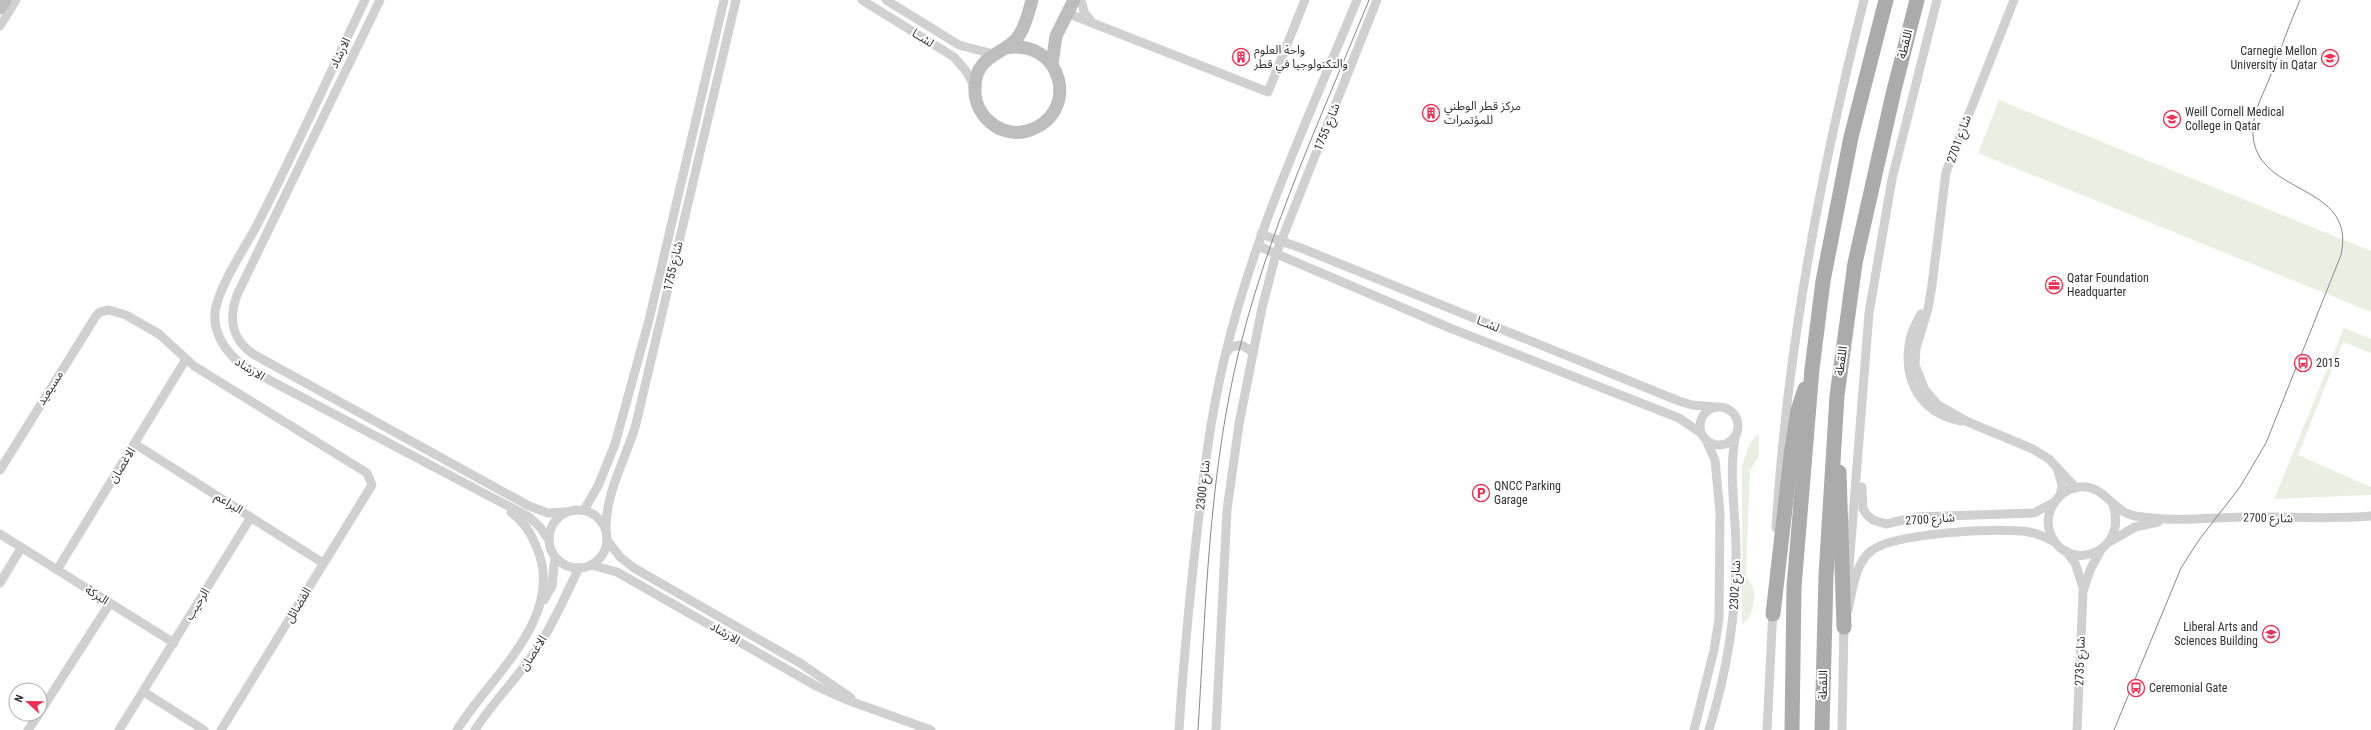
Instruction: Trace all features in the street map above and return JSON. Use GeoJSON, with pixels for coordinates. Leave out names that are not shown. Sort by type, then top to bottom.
{"type":"FeatureCollection","features":[{"type":"Feature","properties":{"kind":"main road"},"geometry":{"type":"LineString","coordinates":[[1792,730],[1794,587],[1812,369],[1823,281],[1851,137],[1886,0]]}},
{"type":"Feature","properties":{"kind":"main road","name":"اللقطة"},"geometry":{"type":"LineString","coordinates":[[1822,730],[1826,576],[1834,423],[1855,264],[1894,90],[1917,0]]}},
{"type":"Feature","properties":{"kind":"main road"},"geometry":{"type":"LineString","coordinates":[[1773,614],[1798,410],[1812,369]]}},
{"type":"Feature","properties":{"kind":"main road"},"geometry":{"type":"LineString","coordinates":[[1834,423],[1840,482],[1844,626]]}},
{"type":"Feature","properties":{"kind":"street"},"geometry":{"type":"LineString","coordinates":[[0,8],[5,0]]}},
{"type":"Feature","properties":{"kind":"street"},"geometry":{"type":"LineString","coordinates":[[0,26],[16,0]]}},
{"type":"Feature","properties":{"kind":"street","name":"الارشاد"},"geometry":{"type":"LineString","coordinates":[[365,0],[258,223],[224,288],[215,312],[217,330],[225,350],[243,366],[535,522],[549,540]]}},
{"type":"Feature","properties":{"kind":"street","name":"الارشاد"},"geometry":{"type":"LineString","coordinates":[[380,0],[237,295],[232,314],[234,332],[239,341],[254,354],[417,446],[529,506],[548,513],[566,512]]}},
{"type":"Feature","properties":{"kind":"street","name":"شارع 1755"},"geometry":{"type":"LineString","coordinates":[[584,510],[598,486],[615,444],[649,320],[724,0]]}},
{"type":"Feature","properties":{"kind":"street","name":"شارع 1755"},"geometry":{"type":"LineString","coordinates":[[606,530],[608,501],[629,449],[636,424],[736,0]]}},
{"type":"Feature","properties":{"kind":"street","name":"لشــا"},"geometry":{"type":"LineString","coordinates":[[862,0],[954,57],[966,71],[975,87]]}},
{"type":"Feature","properties":{"kind":"street","name":"لشــا"},"geometry":{"type":"LineString","coordinates":[[886,0],[959,45],[993,54]]}},
{"type":"Feature","properties":{"kind":"street"},"geometry":{"type":"LineString","coordinates":[[1075,5],[1092,22],[1268,92],[1305,0]]}},
{"type":"Feature","properties":{"kind":"street","name":"شارع 1755"},"geometry":{"type":"LineString","coordinates":[[1258,246],[1261,234],[1357,0]]}},
{"type":"Feature","properties":{"kind":"street","name":"شارع 1755"},"geometry":{"type":"LineString","coordinates":[[1276,254],[1377,0]]}},
{"type":"Feature","properties":{"kind":"street"},"geometry":{"type":"LineString","coordinates":[[1768,730],[1780,460],[1799,312],[1820,187],[1864,0]]}},
{"type":"Feature","properties":{"kind":"street","name":"اللقطة"},"geometry":{"type":"LineString","coordinates":[[1842,730],[1844,626],[1869,313],[1892,179],[1938,0]]}},
{"type":"Feature","properties":{"kind":"street","name":"شارع 2701"},"geometry":{"type":"LineString","coordinates":[[2014,0],[1946,172],[1932,285],[1910,338],[1909,369],[1919,399],[1930,408],[1949,419],[1968,422],[2033,449],[2056,465],[2076,488]]}},
{"type":"Feature","properties":{"kind":"street"},"geometry":{"type":"LineString","coordinates":[[1005,48],[1019,36],[1028,4]]}},
{"type":"Feature","properties":{"kind":"street"},"geometry":{"type":"LineString","coordinates":[[1052,64],[1055,40],[1075,5]]}},
{"type":"Feature","properties":{"kind":"street"},"geometry":{"type":"LineString","coordinates":[[1075,5],[1084,12],[1092,22]]}},
{"type":"Feature","properties":{"kind":"street"},"geometry":{"type":"LineString","coordinates":[[1014,46],[1031,48],[1043,55],[1052,64],[1057,72],[1060,86],[1055,110],[1046,120],[1034,129],[1025,132],[1006,130],[989,121],[978,106],[975,87],[980,68],[993,54],[1005,48],[1014,46]]}},
{"type":"Feature","properties":{"kind":"street","name":"لشــا"},"geometry":{"type":"LineString","coordinates":[[1261,234],[1282,241],[1679,401],[1692,405],[1716,407]]}},
{"type":"Feature","properties":{"kind":"street","name":"لشــا"},"geometry":{"type":"LineString","coordinates":[[1258,246],[1450,328],[1678,418],[1701,433]]}},
{"type":"Feature","properties":{"kind":"street","name":"شارع 2300"},"geometry":{"type":"LineString","coordinates":[[1179,730],[1186,640],[1203,482],[1213,408],[1225,354],[1258,246]]}},
{"type":"Feature","properties":{"kind":"street"},"geometry":{"type":"LineString","coordinates":[[1216,730],[1227,510],[1239,424],[1253,354],[1276,254]]}},
{"type":"Feature","properties":{"kind":"street","name":"مسيعيد"},"geometry":{"type":"LineString","coordinates":[[0,470],[96,316],[104,310],[126,315],[159,334],[178,349],[186,359]]}},
{"type":"Feature","properties":{"kind":"street"},"geometry":{"type":"LineString","coordinates":[[1225,354],[1231,347],[1241,345],[1250,350],[1253,354]]}},
{"type":"Feature","properties":{"kind":"street","name":"الاغصان"},"geometry":{"type":"LineString","coordinates":[[57,570],[186,359]]}},
{"type":"Feature","properties":{"kind":"street","name":"الفضائل"},"geometry":{"type":"LineString","coordinates":[[186,359],[361,469],[371,479],[372,484],[221,730]]}},
{"type":"Feature","properties":{"kind":"street"},"geometry":{"type":"LineString","coordinates":[[1716,407],[1728,408],[1736,416],[1739,427],[1735,438],[1725,445],[1718,446],[1707,442],[1701,433],[1700,422],[1702,416],[1710,408],[1716,407]]}},
{"type":"Feature","properties":{"kind":"street","name":"شارع 2700"},"geometry":{"type":"LineString","coordinates":[[1860,430],[1863,509],[1867,515],[1880,523],[1916,517],[2034,513],[2058,498]]}},
{"type":"Feature","properties":{"kind":"street","name":"شارع 2302"},"geometry":{"type":"LineString","coordinates":[[1710,730],[1720,694],[1733,623],[1736,559],[1731,458],[1735,438]]}},
{"type":"Feature","properties":{"kind":"street","name":"شارع 2302"},"geometry":{"type":"LineString","coordinates":[[1694,730],[1714,650],[1719,619],[1720,513],[1716,465],[1707,442]]}},
{"type":"Feature","properties":{"kind":"street","name":"البراعم"},"geometry":{"type":"LineString","coordinates":[[135,444],[323,563]]}},
{"type":"Feature","properties":{"kind":"street"},"geometry":{"type":"LineString","coordinates":[[2056,465],[2062,485],[2058,498],[2050,511],[2048,524],[2051,536],[2058,546],[2066,551],[2084,555],[2101,550],[2109,543],[2116,525],[2113,505],[2099,491],[2090,488],[2076,488],[2058,498]]}},
{"type":"Feature","properties":{"kind":"street","name":"الاغصان"},"geometry":{"type":"LineString","coordinates":[[457,730],[472,707],[503,670],[524,639],[543,598],[544,582],[539,552],[525,525],[502,505]]}},
{"type":"Feature","properties":{"kind":"street","name":"شارع 2700"},"geometry":{"type":"LineString","coordinates":[[2113,505],[2132,516],[2165,520],[2371,516]]}},
{"type":"Feature","properties":{"kind":"street"},"geometry":{"type":"LineString","coordinates":[[584,510],[600,520],[606,530],[607,540],[602,555],[591,565],[579,568],[564,565],[555,558],[550,549],[549,540],[553,523],[566,512],[584,510]]}},
{"type":"Feature","properties":{"kind":"street","name":"الرحيب"},"geometry":{"type":"LineString","coordinates":[[119,730],[144,692],[251,517]]}},
{"type":"Feature","properties":{"kind":"street","name":"شارع 2700"},"geometry":{"type":"LineString","coordinates":[[2109,543],[2135,527],[2165,520]]}},
{"type":"Feature","properties":{"kind":"street","name":"شارع 2700"},"geometry":{"type":"LineString","coordinates":[[1844,626],[1861,562],[1870,551],[1880,544],[1929,534],[2016,531],[2042,535],[2058,546]]}},
{"type":"Feature","properties":{"kind":"street","name":"البركة"},"geometry":{"type":"LineString","coordinates":[[0,534],[174,643]]}},
{"type":"Feature","properties":{"kind":"street","name":"الارشاد"},"geometry":{"type":"LineString","coordinates":[[607,540],[620,557],[634,568],[800,663],[859,703]]}},
{"type":"Feature","properties":{"kind":"street"},"geometry":{"type":"LineString","coordinates":[[0,583],[21,548]]}},
{"type":"Feature","properties":{"kind":"street","name":"شارع 2735"},"geometry":{"type":"LineString","coordinates":[[2083,592],[2090,570],[2101,550]]}},
{"type":"Feature","properties":{"kind":"street","name":"شارع 2735"},"geometry":{"type":"LineString","coordinates":[[2066,551],[2079,570],[2083,592],[2078,730]]}},
{"type":"Feature","properties":{"kind":"street","name":"الاغصان"},"geometry":{"type":"LineString","coordinates":[[537,612],[552,586],[555,558]]}},
{"type":"Feature","properties":{"kind":"street","name":"الارشاد"},"geometry":{"type":"LineString","coordinates":[[591,565],[617,572],[818,687],[931,730]]}},
{"type":"Feature","properties":{"kind":"street","name":"الاغصان"},"geometry":{"type":"LineString","coordinates":[[475,730],[488,709],[519,675],[539,646],[579,568]]}},
{"type":"Feature","properties":{"kind":"street"},"geometry":{"type":"LineString","coordinates":[[48,699],[110,603]]}},
{"type":"Feature","properties":{"kind":"street"},"geometry":{"type":"LineString","coordinates":[[144,692],[204,730]]}},
{"type":"Feature","properties":{"kind":"green space"},"geometry":{"type":"Polygon","coordinates":[[[1999,100],[2371,251],[2371,312],[1978,153],[1999,100]]]}},
{"type":"Feature","properties":{"kind":"green space"},"geometry":{"type":"Polygon","coordinates":[[[2344,328],[2371,339],[2371,353],[2343,342],[2298,455],[2371,487],[2371,495],[2274,499],[2344,328]]]}},
{"type":"Feature","properties":{"kind":"green space"},"geometry":{"type":"Polygon","coordinates":[[[1759,434],[1759,456],[1750,471],[1746,574],[1753,588],[1754,603],[1749,618],[1742,623],[1742,466],[1750,443],[1759,434]]]}},
{"type":"Feature","properties":{"kind":"tram line"},"geometry":{"type":"LineString","coordinates":[[1198,730],[1208,563],[1216,480],[1229,397],[1240,346],[1254,295],[1289,196],[1308,146],[1369,0]]}},
{"type":"Feature","properties":{"kind":"tram line"},"geometry":{"type":"LineString","coordinates":[[2114,730],[2181,568],[2199,540],[2240,487],[2266,443],[2341,255],[2342,231],[2335,214],[2321,201],[2271,170],[2259,155],[2253,135],[2254,120],[2258,105],[2300,0]]}},
{"type":"Feature","properties":{"kind":"place","name":"واحة العلوم والتكنولوجيا في قطر"},"geometry":{"type":"Point","coordinates":[1241,57]}},
{"type":"Feature","properties":{"kind":"place","name":"Carnegie Mellon University in Qatar"},"geometry":{"type":"Point","coordinates":[2330,58]}},
{"type":"Feature","properties":{"kind":"place","name":"مركز قطر الوطني للمؤتمرات"},"geometry":{"type":"Point","coordinates":[1431,113]}},
{"type":"Feature","properties":{"kind":"place","name":"Weill Cornell Medical College in Qatar"},"geometry":{"type":"Point","coordinates":[2172,119]}},
{"type":"Feature","properties":{"kind":"place","name":"Qatar Foundation Headquarter"},"geometry":{"type":"Point","coordinates":[2054,285]}},
{"type":"Feature","properties":{"kind":"place","name":"2015"},"geometry":{"type":"Point","coordinates":[2303,363]}},
{"type":"Feature","properties":{"kind":"place","name":"QNCC Parking Garage"},"geometry":{"type":"Point","coordinates":[1481,493]}},
{"type":"Feature","properties":{"kind":"place","name":"Liberal Arts and Sciences Building"},"geometry":{"type":"Point","coordinates":[2271,634]}},
{"type":"Feature","properties":{"kind":"place","name":"Ceremonial Gate"},"geometry":{"type":"Point","coordinates":[2136,688]}}]}
